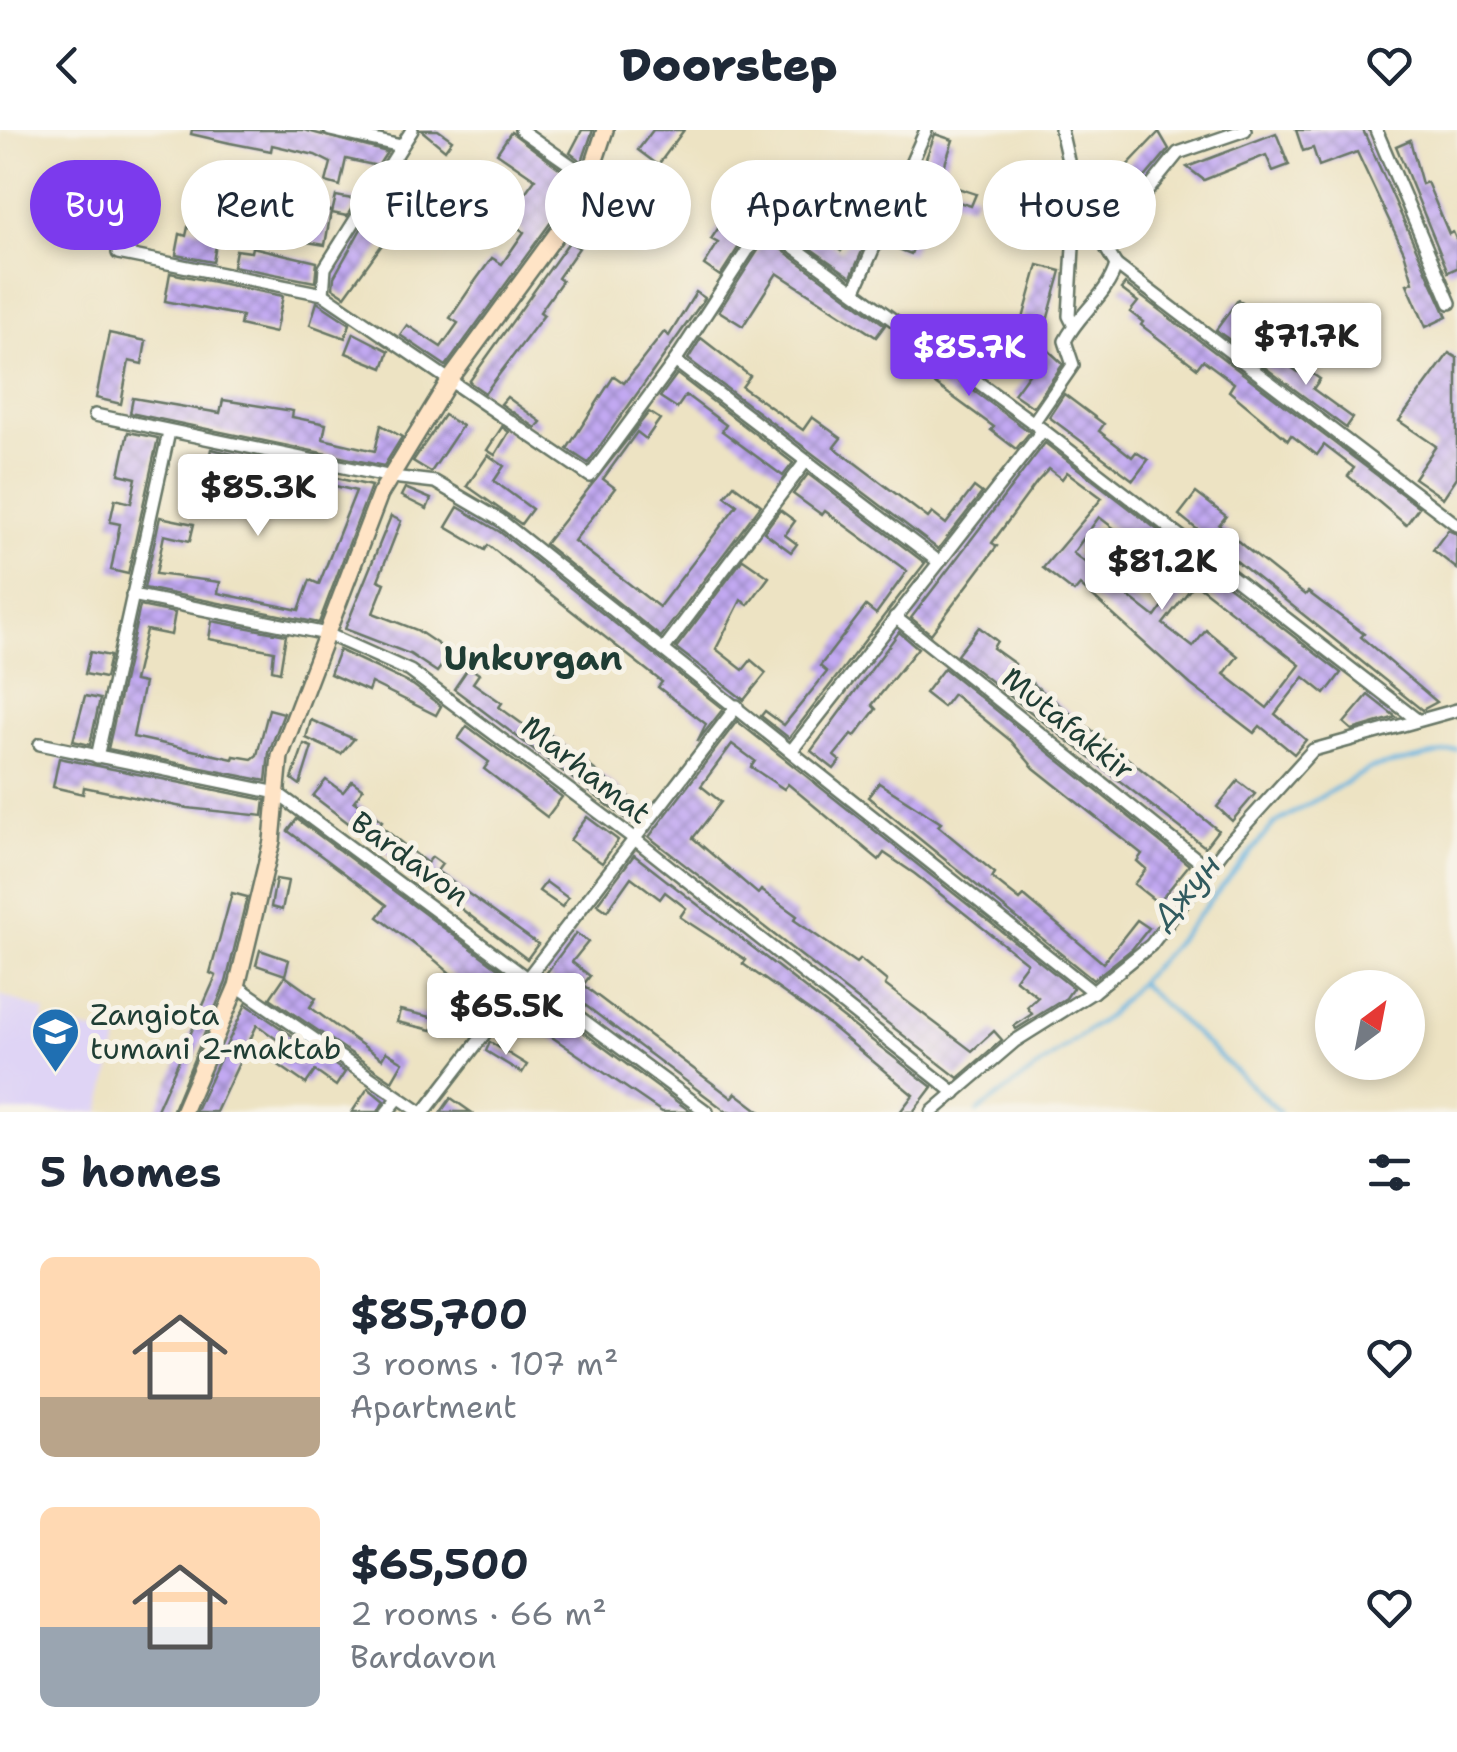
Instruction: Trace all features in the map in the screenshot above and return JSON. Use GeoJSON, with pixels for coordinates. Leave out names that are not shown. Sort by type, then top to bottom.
{"type":"FeatureCollection","features":[{"type":"Feature","properties":{"kind":"street"},"geometry":{"type":"LineString","coordinates":[[330,130],[400,146]]}},
{"type":"Feature","properties":{"kind":"street"},"geometry":{"type":"LineString","coordinates":[[323,294],[325,268],[412,130]]}},
{"type":"Feature","properties":{"kind":"street"},"geometry":{"type":"LineString","coordinates":[[521,130],[564,160]]}},
{"type":"Feature","properties":{"kind":"street"},"geometry":{"type":"LineString","coordinates":[[595,160],[605,130]]}},
{"type":"Feature","properties":{"kind":"street"},"geometry":{"type":"LineString","coordinates":[[855,290],[926,130]]}},
{"type":"Feature","properties":{"kind":"street"},"geometry":{"type":"LineString","coordinates":[[1061,130],[1076,196],[1069,316],[1073,324]]}},
{"type":"Feature","properties":{"kind":"street"},"geometry":{"type":"LineString","coordinates":[[1245,130],[1178,152],[1127,216],[1107,250],[1116,265],[1457,524]]}},
{"type":"Feature","properties":{"kind":"street"},"geometry":{"type":"LineString","coordinates":[[1376,130],[1450,302]]}},
{"type":"Feature","properties":{"kind":"street"},"geometry":{"type":"LineString","coordinates":[[118,253],[323,294],[452,378],[590,476],[675,361],[764,225],[1038,427],[1416,719]]}},
{"type":"Feature","properties":{"kind":"street"},"geometry":{"type":"LineString","coordinates":[[182,1112],[236,986],[272,841],[280,756],[380,494],[452,378],[546,250]]}},
{"type":"Feature","properties":{"kind":"street"},"geometry":{"type":"LineString","coordinates":[[792,750],[939,562],[1038,427],[1074,365],[1065,341],[1073,324],[1112,281],[1116,265]]}},
{"type":"Feature","properties":{"kind":"street"},"geometry":{"type":"LineString","coordinates":[[675,361],[939,562]]}},
{"type":"Feature","properties":{"kind":"street"},"geometry":{"type":"LineString","coordinates":[[94,416],[392,477],[435,482],[500,520],[1093,992]]}},
{"type":"Feature","properties":{"kind":"street"},"geometry":{"type":"LineString","coordinates":[[97,757],[170,432]]}},
{"type":"Feature","properties":{"kind":"street"},"geometry":{"type":"LineString","coordinates":[[663,650],[806,461]]}},
{"type":"Feature","properties":{"kind":"street","name":"Marhamat"},"geometry":{"type":"LineString","coordinates":[[132,595],[327,634],[410,670],[632,838],[955,1093]]}},
{"type":"Feature","properties":{"kind":"street","name":"Mutafakkir"},"geometry":{"type":"LineString","coordinates":[[895,617],[1209,869]]}},
{"type":"Feature","properties":{"kind":"street"},"geometry":{"type":"LineString","coordinates":[[236,986],[398,1100],[422,1112],[530,978],[632,838],[737,706]]}},
{"type":"Feature","properties":{"kind":"street"},"geometry":{"type":"LineString","coordinates":[[932,1112],[1015,1041],[1093,992],[1151,945],[1209,869],[1313,750],[1457,710]]}},
{"type":"Feature","properties":{"kind":"street","name":"Bardavon"},"geometry":{"type":"LineString","coordinates":[[40,744],[277,793],[707,1112]]}},
{"type":"Feature","properties":{"kind":"street"},"geometry":{"type":"LineString","coordinates":[[387,1112],[398,1100]]}},
{"type":"Feature","properties":{"kind":"shaded area","name":"Zangiota tumani 2-maktab"},"geometry":{"type":"Polygon","coordinates":[[[0,995],[45,1011],[43,1020],[119,1037],[100,1112],[0,1112],[0,995]]]}},
{"type":"Feature","properties":{"kind":"building"},"geometry":{"type":"Polygon","coordinates":[[[192,130],[304,130],[387,152],[382,160],[346,159],[340,186],[330,183],[330,160],[272,145],[271,151],[191,134],[192,130]]]}},
{"type":"Feature","properties":{"kind":"building"},"geometry":{"type":"Polygon","coordinates":[[[421,130],[438,130],[452,140],[445,150],[421,130]]]}},
{"type":"Feature","properties":{"kind":"building"},"geometry":{"type":"Polygon","coordinates":[[[582,130],[593,130],[583,160],[570,153],[582,130]]]}},
{"type":"Feature","properties":{"kind":"building"},"geometry":{"type":"Polygon","coordinates":[[[653,130],[684,130],[662,160],[651,160],[638,150],[653,130]]]}},
{"type":"Feature","properties":{"kind":"building"},"geometry":{"type":"Polygon","coordinates":[[[1296,130],[1363,130],[1447,317],[1426,327],[1407,284],[1413,282],[1404,252],[1357,152],[1319,166],[1313,148],[1303,151],[1296,130]]]}},
{"type":"Feature","properties":{"kind":"building"},"geometry":{"type":"Polygon","coordinates":[[[511,132],[548,160],[545,160],[545,230],[446,366],[400,335],[407,325],[441,347],[458,323],[450,318],[492,258],[502,264],[512,250],[525,250],[525,193],[535,179],[525,172],[525,160],[507,160],[497,153],[511,132]]]}},
{"type":"Feature","properties":{"kind":"building"},"geometry":{"type":"Polygon","coordinates":[[[1159,132],[1169,149],[1156,164],[1156,160],[1132,160],[1159,132]]]}},
{"type":"Feature","properties":{"kind":"building"},"geometry":{"type":"Polygon","coordinates":[[[1276,133],[1289,165],[1273,171],[1266,155],[1204,180],[1187,167],[1276,133]]]}},
{"type":"Feature","properties":{"kind":"building"},"geometry":{"type":"Polygon","coordinates":[[[935,134],[953,140],[946,160],[925,160],[935,134]]]}},
{"type":"Feature","properties":{"kind":"building"},"geometry":{"type":"Polygon","coordinates":[[[1410,140],[1422,184],[1427,182],[1449,234],[1453,232],[1457,241],[1457,268],[1448,272],[1396,146],[1410,140]]]}},
{"type":"Feature","properties":{"kind":"building"},"geometry":{"type":"Polygon","coordinates":[[[963,190],[976,194],[971,206],[963,203],[963,190]]]}},
{"type":"Feature","properties":{"kind":"building"},"geometry":{"type":"Polygon","coordinates":[[[336,196],[350,199],[347,216],[332,213],[336,196]]]}},
{"type":"Feature","properties":{"kind":"building"},"geometry":{"type":"Polygon","coordinates":[[[180,234],[181,250],[215,250],[213,262],[176,255],[180,234]]]}},
{"type":"Feature","properties":{"kind":"building"},"geometry":{"type":"Polygon","coordinates":[[[350,248],[378,250],[345,296],[333,288],[334,277],[350,248]]]}},
{"type":"Feature","properties":{"kind":"building"},"geometry":{"type":"Polygon","coordinates":[[[236,250],[265,250],[317,262],[315,282],[233,266],[236,250]]]}},
{"type":"Feature","properties":{"kind":"building"},"geometry":{"type":"Polygon","coordinates":[[[563,250],[578,250],[540,312],[544,315],[485,393],[469,382],[563,250]]]}},
{"type":"Feature","properties":{"kind":"building"},"geometry":{"type":"Polygon","coordinates":[[[714,250],[737,250],[720,276],[704,265],[714,250]]]}},
{"type":"Feature","properties":{"kind":"building"},"geometry":{"type":"Polygon","coordinates":[[[758,250],[782,250],[885,325],[876,337],[777,273],[743,326],[719,311],[758,250]]]}},
{"type":"Feature","properties":{"kind":"building"},"geometry":{"type":"Polygon","coordinates":[[[812,250],[863,250],[851,277],[812,250]]]}},
{"type":"Feature","properties":{"kind":"building"},"geometry":{"type":"Polygon","coordinates":[[[1038,265],[1061,271],[1040,346],[1017,340],[1038,265]]]}},
{"type":"Feature","properties":{"kind":"building"},"geometry":{"type":"Polygon","coordinates":[[[170,273],[283,296],[275,333],[240,325],[242,316],[165,301],[170,273]]]}},
{"type":"Feature","properties":{"kind":"building"},"geometry":{"type":"Polygon","coordinates":[[[1125,284],[1419,507],[1406,525],[1348,476],[1354,468],[1324,445],[1317,455],[1291,435],[1288,440],[1229,391],[1234,383],[1203,360],[1197,368],[1141,325],[1143,322],[1130,312],[1138,302],[1121,289],[1125,284]]]}},
{"type":"Feature","properties":{"kind":"building"},"geometry":{"type":"Polygon","coordinates":[[[696,292],[705,298],[588,463],[567,449],[614,376],[624,383],[664,332],[669,336],[696,292]]]}},
{"type":"Feature","properties":{"kind":"building"},"geometry":{"type":"Polygon","coordinates":[[[1238,300],[1254,311],[1231,341],[1216,330],[1238,300]]]}},
{"type":"Feature","properties":{"kind":"building"},"geometry":{"type":"Polygon","coordinates":[[[317,302],[350,324],[345,338],[310,325],[317,302]]]}},
{"type":"Feature","properties":{"kind":"building"},"geometry":{"type":"Polygon","coordinates":[[[109,333],[146,341],[142,364],[129,361],[121,404],[96,398],[109,333]]]}},
{"type":"Feature","properties":{"kind":"building"},"geometry":{"type":"Polygon","coordinates":[[[354,333],[389,351],[383,368],[346,353],[354,333]]]}},
{"type":"Feature","properties":{"kind":"building"},"geometry":{"type":"Polygon","coordinates":[[[701,338],[750,376],[742,387],[803,430],[812,417],[841,438],[834,447],[928,518],[932,513],[946,524],[974,487],[982,493],[938,549],[688,359],[701,338]]]}},
{"type":"Feature","properties":{"kind":"building"},"geometry":{"type":"Polygon","coordinates":[[[915,348],[1030,432],[1016,449],[991,430],[994,427],[905,362],[915,348]]]}},
{"type":"Feature","properties":{"kind":"building"},"geometry":{"type":"Polygon","coordinates":[[[1047,349],[1063,364],[1033,407],[1014,394],[1047,349]]]}},
{"type":"Feature","properties":{"kind":"building"},"geometry":{"type":"Polygon","coordinates":[[[1449,353],[1457,358],[1457,477],[1443,498],[1414,478],[1436,446],[1399,421],[1449,353]]]}},
{"type":"Feature","properties":{"kind":"building"},"geometry":{"type":"Polygon","coordinates":[[[1272,354],[1301,374],[1304,368],[1320,379],[1313,389],[1353,418],[1346,428],[1263,366],[1272,354]]]}},
{"type":"Feature","properties":{"kind":"building"},"geometry":{"type":"Polygon","coordinates":[[[677,374],[793,463],[783,476],[722,431],[726,425],[686,395],[677,408],[660,397],[677,374]]]}},
{"type":"Feature","properties":{"kind":"building"},"geometry":{"type":"Polygon","coordinates":[[[1064,394],[1104,424],[1099,431],[1132,457],[1136,452],[1148,460],[1133,480],[1049,417],[1064,394]]]}},
{"type":"Feature","properties":{"kind":"building"},"geometry":{"type":"Polygon","coordinates":[[[507,397],[541,422],[536,428],[501,404],[507,397]]]}},
{"type":"Feature","properties":{"kind":"building"},"geometry":{"type":"Polygon","coordinates":[[[133,398],[220,413],[223,400],[293,411],[292,417],[326,424],[323,439],[375,451],[381,425],[402,437],[384,466],[130,413],[133,398]]]}},
{"type":"Feature","properties":{"kind":"building"},"geometry":{"type":"Polygon","coordinates":[[[649,412],[660,419],[646,439],[637,432],[603,479],[615,488],[574,541],[659,607],[737,505],[725,496],[734,485],[761,505],[661,637],[545,544],[649,412]]]}},
{"type":"Feature","properties":{"kind":"building"},"geometry":{"type":"Polygon","coordinates":[[[444,415],[462,426],[431,472],[413,461],[444,415]]]}},
{"type":"Feature","properties":{"kind":"building"},"geometry":{"type":"Polygon","coordinates":[[[502,427],[509,432],[495,455],[487,450],[502,427]]]}},
{"type":"Feature","properties":{"kind":"building"},"geometry":{"type":"Polygon","coordinates":[[[128,432],[158,438],[128,574],[111,570],[120,524],[110,522],[115,499],[131,503],[136,478],[119,474],[128,432]]]}},
{"type":"Feature","properties":{"kind":"building"},"geometry":{"type":"Polygon","coordinates":[[[1045,443],[1164,535],[1149,555],[1099,517],[1073,553],[1155,617],[1196,561],[1341,673],[1325,694],[1304,677],[1275,714],[1306,740],[1294,754],[1260,726],[1254,733],[1191,685],[1080,585],[1074,592],[1043,568],[1102,498],[1067,472],[1062,479],[1049,469],[992,543],[997,546],[931,634],[911,618],[1045,443]],[[1195,583],[1163,624],[1193,647],[1206,630],[1238,656],[1224,674],[1267,708],[1300,665],[1195,583]]]}},
{"type":"Feature","properties":{"kind":"building"},"geometry":{"type":"Polygon","coordinates":[[[211,449],[371,486],[319,623],[144,588],[160,517],[194,524],[190,541],[164,535],[156,574],[220,582],[218,593],[299,610],[310,580],[319,584],[356,491],[289,475],[287,485],[243,476],[242,486],[205,479],[211,449]]]}},
{"type":"Feature","properties":{"kind":"building"},"geometry":{"type":"Polygon","coordinates":[[[488,455],[504,466],[494,481],[532,509],[521,524],[467,486],[488,455]]]}},
{"type":"Feature","properties":{"kind":"building"},"geometry":{"type":"Polygon","coordinates":[[[808,474],[925,563],[789,738],[761,716],[765,711],[784,725],[827,672],[820,666],[866,606],[876,614],[907,571],[825,511],[822,515],[793,494],[808,474]]]}},
{"type":"Feature","properties":{"kind":"building"},"geometry":{"type":"Polygon","coordinates":[[[405,488],[431,499],[427,509],[401,496],[405,488]]]}},
{"type":"Feature","properties":{"kind":"building"},"geometry":{"type":"Polygon","coordinates":[[[1196,493],[1226,516],[1219,525],[1305,595],[1308,592],[1364,634],[1361,637],[1437,702],[1422,710],[1179,515],[1196,493]]]}},
{"type":"Feature","properties":{"kind":"building"},"geometry":{"type":"Polygon","coordinates":[[[458,507],[500,532],[723,709],[697,742],[706,724],[658,687],[662,682],[488,545],[485,550],[446,527],[458,507]]]}},
{"type":"Feature","properties":{"kind":"building"},"geometry":{"type":"Polygon","coordinates":[[[780,510],[795,521],[785,535],[797,544],[791,552],[764,532],[780,510]]]}},
{"type":"Feature","properties":{"kind":"building"},"geometry":{"type":"Polygon","coordinates":[[[391,516],[401,521],[378,580],[385,583],[373,613],[417,630],[451,653],[437,672],[410,654],[345,629],[391,516]]]}},
{"type":"Feature","properties":{"kind":"building"},"geometry":{"type":"Polygon","coordinates":[[[1448,530],[1457,534],[1457,569],[1433,550],[1448,530]]]}},
{"type":"Feature","properties":{"kind":"building"},"geometry":{"type":"Polygon","coordinates":[[[743,559],[769,577],[748,605],[741,600],[716,649],[743,670],[751,660],[766,673],[744,700],[676,648],[743,559]]]}},
{"type":"Feature","properties":{"kind":"building"},"geometry":{"type":"Polygon","coordinates":[[[140,606],[175,613],[171,635],[146,630],[134,681],[144,683],[133,737],[233,759],[252,759],[257,755],[269,709],[284,713],[269,752],[266,781],[108,749],[140,606]]]}},
{"type":"Feature","properties":{"kind":"building"},"geometry":{"type":"Polygon","coordinates":[[[212,621],[286,635],[280,672],[272,670],[274,651],[209,639],[212,621]]]}},
{"type":"Feature","properties":{"kind":"building"},"geometry":{"type":"Polygon","coordinates":[[[979,627],[997,641],[993,648],[1015,664],[1013,668],[1218,830],[1205,847],[957,655],[979,627]]]}},
{"type":"Feature","properties":{"kind":"building"},"geometry":{"type":"Polygon","coordinates":[[[899,632],[918,648],[872,705],[876,709],[855,736],[852,734],[834,756],[840,761],[834,769],[811,751],[899,632]]]}},
{"type":"Feature","properties":{"kind":"building"},"geometry":{"type":"Polygon","coordinates":[[[339,650],[413,685],[441,706],[436,715],[371,683],[368,691],[330,674],[339,650]]]}},
{"type":"Feature","properties":{"kind":"building"},"geometry":{"type":"Polygon","coordinates":[[[90,652],[110,656],[105,678],[85,674],[90,652]]]}},
{"type":"Feature","properties":{"kind":"building"},"geometry":{"type":"Polygon","coordinates":[[[469,667],[479,674],[473,683],[502,703],[499,707],[528,728],[533,721],[645,810],[634,825],[454,689],[469,667]]]}},
{"type":"Feature","properties":{"kind":"building"},"geometry":{"type":"Polygon","coordinates":[[[944,668],[1189,865],[1158,903],[1134,884],[1146,869],[1137,861],[1142,854],[1034,768],[1011,741],[953,694],[943,707],[925,693],[944,668]]]}},
{"type":"Feature","properties":{"kind":"building"},"geometry":{"type":"Polygon","coordinates":[[[1368,695],[1396,717],[1352,730],[1344,723],[1368,695]]]}},
{"type":"Feature","properties":{"kind":"building"},"geometry":{"type":"Polygon","coordinates":[[[85,696],[100,699],[90,745],[73,741],[85,696]]]}},
{"type":"Feature","properties":{"kind":"building"},"geometry":{"type":"Polygon","coordinates":[[[311,720],[354,739],[341,754],[306,738],[311,720]]]}},
{"type":"Feature","properties":{"kind":"building"},"geometry":{"type":"Polygon","coordinates":[[[737,721],[1073,988],[1066,998],[1016,1029],[1014,1026],[1032,1014],[1027,1007],[1038,997],[1015,979],[1027,963],[915,874],[884,853],[879,860],[788,784],[784,789],[751,767],[755,761],[732,744],[701,786],[721,802],[693,838],[758,894],[761,890],[797,916],[794,920],[856,963],[860,959],[887,981],[885,985],[972,1051],[994,1031],[1002,1040],[958,1078],[649,837],[737,721]]]}},
{"type":"Feature","properties":{"kind":"building"},"geometry":{"type":"Polygon","coordinates":[[[467,726],[562,797],[547,817],[484,769],[489,762],[458,739],[467,726]]]}},
{"type":"Feature","properties":{"kind":"building"},"geometry":{"type":"Polygon","coordinates":[[[304,744],[312,747],[300,785],[292,779],[304,744]]]}},
{"type":"Feature","properties":{"kind":"building"},"geometry":{"type":"Polygon","coordinates":[[[59,758],[265,800],[263,816],[187,808],[84,787],[83,794],[53,787],[59,758]]]}},
{"type":"Feature","properties":{"kind":"building"},"geometry":{"type":"Polygon","coordinates":[[[326,780],[343,792],[352,781],[363,789],[354,801],[382,821],[379,825],[427,863],[432,857],[442,864],[437,871],[538,944],[527,959],[313,796],[326,780]]]}},
{"type":"Feature","properties":{"kind":"building"},"geometry":{"type":"Polygon","coordinates":[[[1238,781],[1255,794],[1232,821],[1217,807],[1238,781]]]}},
{"type":"Feature","properties":{"kind":"building"},"geometry":{"type":"Polygon","coordinates":[[[879,783],[941,823],[938,826],[995,873],[992,878],[1020,900],[1024,896],[1103,963],[1137,920],[1149,928],[1132,949],[1093,980],[868,797],[879,783]]]}},
{"type":"Feature","properties":{"kind":"building"},"geometry":{"type":"Polygon","coordinates":[[[587,817],[618,840],[602,863],[570,840],[587,817]]]}},
{"type":"Feature","properties":{"kind":"building"},"geometry":{"type":"Polygon","coordinates":[[[297,819],[514,980],[494,1005],[484,996],[480,1002],[436,961],[378,917],[387,905],[288,831],[297,819]]]}},
{"type":"Feature","properties":{"kind":"building"},"geometry":{"type":"Polygon","coordinates":[[[634,855],[932,1087],[913,1112],[900,1112],[913,1095],[831,1026],[743,964],[746,960],[680,917],[686,908],[665,892],[660,899],[631,877],[607,911],[597,904],[634,855]]]}},
{"type":"Feature","properties":{"kind":"building"},"geometry":{"type":"Polygon","coordinates":[[[276,879],[288,881],[282,910],[271,907],[276,879]]]}},
{"type":"Feature","properties":{"kind":"building"},"geometry":{"type":"Polygon","coordinates":[[[546,882],[568,898],[562,907],[539,891],[546,882]]]}},
{"type":"Feature","properties":{"kind":"building"},"geometry":{"type":"Polygon","coordinates":[[[232,893],[247,897],[226,982],[172,1112],[156,1112],[216,976],[210,973],[232,893]]]}},
{"type":"Feature","properties":{"kind":"building"},"geometry":{"type":"Polygon","coordinates":[[[576,933],[588,942],[572,962],[590,976],[583,985],[732,1098],[736,1093],[761,1112],[727,1112],[545,975],[576,933]]]}},
{"type":"Feature","properties":{"kind":"building"},"geometry":{"type":"Polygon","coordinates":[[[260,950],[289,960],[285,975],[256,965],[260,950]]]}},
{"type":"Feature","properties":{"kind":"building"},"geometry":{"type":"Polygon","coordinates":[[[285,976],[316,998],[310,1007],[341,1030],[382,1059],[386,1052],[403,1062],[392,1081],[270,998],[285,976]]]}},
{"type":"Feature","properties":{"kind":"building"},"geometry":{"type":"Polygon","coordinates":[[[535,996],[691,1112],[662,1112],[549,1035],[521,1014],[535,996]]]}},
{"type":"Feature","properties":{"kind":"building"},"geometry":{"type":"Polygon","coordinates":[[[246,1004],[294,1037],[283,1053],[301,1065],[312,1049],[345,1072],[336,1086],[315,1071],[306,1084],[267,1057],[279,1041],[257,1025],[216,1112],[195,1112],[246,1004]]]}},
{"type":"Feature","properties":{"kind":"building"},"geometry":{"type":"Polygon","coordinates":[[[400,1010],[440,1019],[432,1030],[397,1022],[400,1010]]]}},
{"type":"Feature","properties":{"kind":"building"},"geometry":{"type":"Polygon","coordinates":[[[490,1042],[527,1065],[522,1073],[486,1051],[490,1042]]]}},
{"type":"Feature","properties":{"kind":"building"},"geometry":{"type":"Polygon","coordinates":[[[368,1088],[384,1101],[378,1112],[352,1112],[368,1088]]]}},
{"type":"Feature","properties":{"kind":"building"},"geometry":{"type":"Polygon","coordinates":[[[451,1098],[471,1112],[441,1112],[451,1098]]]}},
{"type":"Feature","properties":{"kind":"waterway","name":"Джун"},"geometry":{"type":"LineString","coordinates":[[977,1112],[1109,1015],[1172,947],[1274,824],[1371,768],[1457,750]]}},
{"type":"Feature","properties":{"kind":"waterway"},"geometry":{"type":"LineString","coordinates":[[1140,983],[1280,1112]]}},
{"type":"Feature","properties":{"kind":"place","name":"Zangiota tumani 2-maktab"},"geometry":{"type":"Point","coordinates":[55,1074]}},
{"type":"Feature","properties":{"kind":"district","name":"Unkurgan"},"geometry":{"type":"Point","coordinates":[533,658]}}]}
